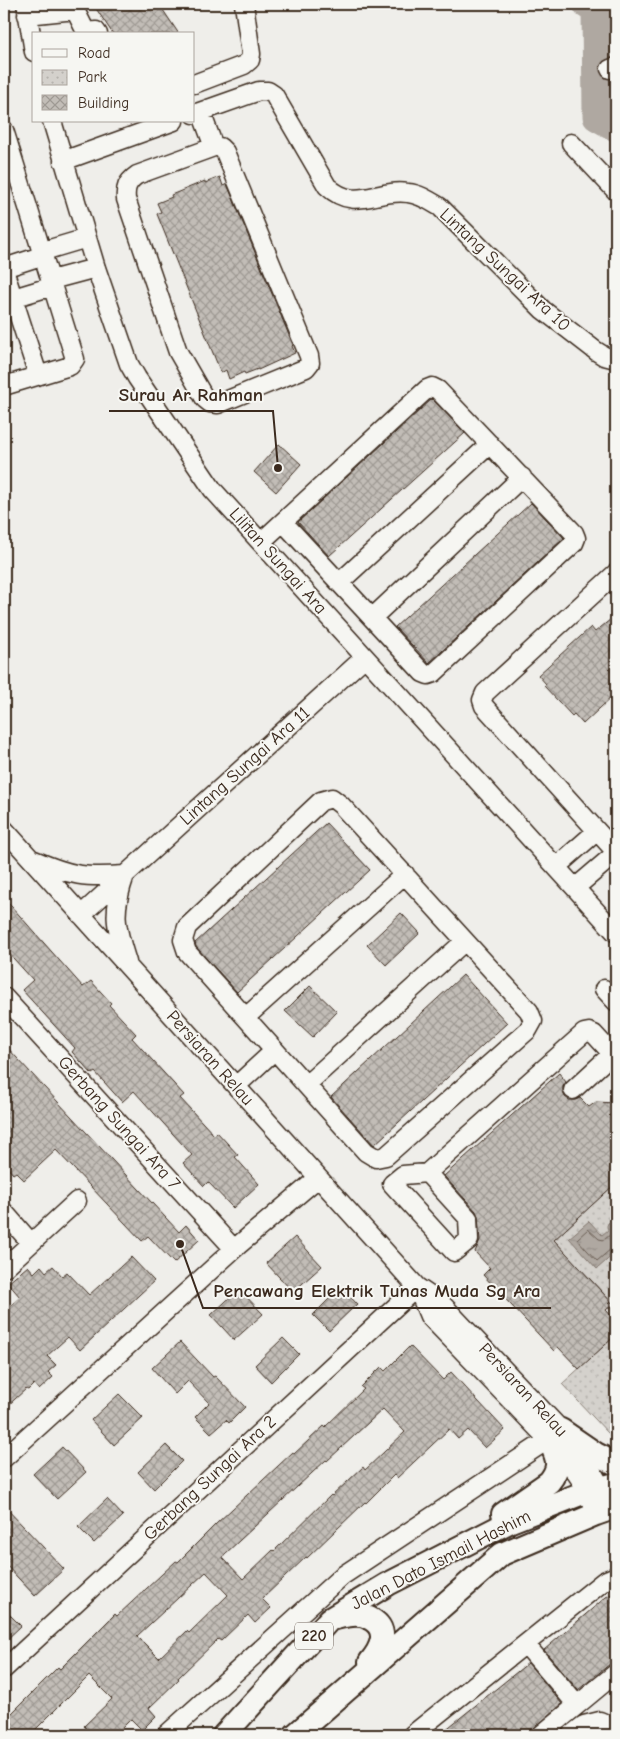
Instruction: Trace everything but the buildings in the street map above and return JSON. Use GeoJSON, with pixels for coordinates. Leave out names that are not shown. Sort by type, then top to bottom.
{"type":"FeatureCollection","features":[{"type":"Feature","properties":{"kind":"main road"},"geometry":{"type":"LineString","coordinates":[[555,1435],[616,1464]]}},
{"type":"Feature","properties":{"kind":"main road"},"geometry":{"type":"LineString","coordinates":[[427,1564],[549,1482],[557,1470],[555,1435]]}},
{"type":"Feature","properties":{"kind":"main road","name":"Jalan Dato Ismail Hashim"},"geometry":{"type":"LineString","coordinates":[[224,1735],[330,1619],[388,1584],[511,1521],[602,1487]]}},
{"type":"Feature","properties":{"kind":"main road","name":"Jalan Dato Ismail Hashim"},"geometry":{"type":"LineString","coordinates":[[295,1735],[502,1554],[607,1510]]}},
{"type":"Feature","properties":{"kind":"main road"},"geometry":{"type":"LineString","coordinates":[[330,1619],[362,1614],[381,1628],[383,1640],[378,1652],[352,1685]]}},
{"type":"Feature","properties":{"kind":"street"},"geometry":{"type":"LineString","coordinates":[[195,84],[244,65],[250,60],[251,54],[244,4]]}},
{"type":"Feature","properties":{"kind":"street"},"geometry":{"type":"LineString","coordinates":[[32,37],[27,9],[77,6],[89,32]]}},
{"type":"Feature","properties":{"kind":"street","name":"Lintang Sungai Ara 10"},"geometry":{"type":"LineString","coordinates":[[198,113],[259,91],[268,91],[274,95],[327,186],[334,193],[352,200],[361,200],[399,192],[409,193],[429,201],[440,208],[543,310],[596,352],[616,359]]}},
{"type":"Feature","properties":{"kind":"street"},"geometry":{"type":"LineString","coordinates":[[198,113],[214,147]]}},
{"type":"Feature","properties":{"kind":"street","name":"Lilitan Sungai Ara"},"geometry":{"type":"LineString","coordinates":[[52,122],[96,268],[129,364],[213,490],[616,933]]}},
{"type":"Feature","properties":{"kind":"street"},"geometry":{"type":"LineString","coordinates":[[63,161],[171,122]]}},
{"type":"Feature","properties":{"kind":"street"},"geometry":{"type":"LineString","coordinates":[[4,130],[75,359],[70,366],[4,386]]}},
{"type":"Feature","properties":{"kind":"street"},"geometry":{"type":"LineString","coordinates":[[572,143],[616,191]]}},
{"type":"Feature","properties":{"kind":"street"},"geometry":{"type":"LineString","coordinates":[[214,147],[220,147],[225,152],[306,348],[310,363],[306,368],[218,404],[205,399],[178,352],[126,199],[127,184],[137,175],[214,147]]}},
{"type":"Feature","properties":{"kind":"street"},"geometry":{"type":"LineString","coordinates":[[38,375],[4,269],[35,258],[50,249],[87,238]]}},
{"type":"Feature","properties":{"kind":"street"},"geometry":{"type":"LineString","coordinates":[[13,298],[96,268]]}},
{"type":"Feature","properties":{"kind":"street"},"geometry":{"type":"LineString","coordinates":[[261,542],[427,389],[432,387],[438,390],[522,477],[574,533],[576,538],[574,544],[434,673],[428,675],[423,673],[283,522]]}},
{"type":"Feature","properties":{"kind":"street"},"geometry":{"type":"LineString","coordinates":[[340,582],[490,444]]}},
{"type":"Feature","properties":{"kind":"street"},"geometry":{"type":"LineString","coordinates":[[372,618],[522,477]]}},
{"type":"Feature","properties":{"kind":"street"},"geometry":{"type":"LineString","coordinates":[[575,888],[616,852],[484,706],[482,700],[485,694],[616,573]]}},
{"type":"Feature","properties":{"kind":"street","name":"Lintang Sungai Ara 11"},"geometry":{"type":"LineString","coordinates":[[81,915],[365,657]]}},
{"type":"Feature","properties":{"kind":"street"},"geometry":{"type":"LineString","coordinates":[[332,798],[341,805],[465,941],[529,1011],[533,1021],[528,1030],[386,1156],[376,1158],[366,1152],[187,952],[183,940],[187,927],[322,801],[332,798]]}},
{"type":"Feature","properties":{"kind":"street","name":"Persiaran Relau"},"geometry":{"type":"LineString","coordinates":[[4,829],[417,1288],[442,1304],[555,1435],[586,1461],[602,1487],[607,1510]]}},
{"type":"Feature","properties":{"kind":"street"},"geometry":{"type":"LineString","coordinates":[[556,867],[597,831]]}},
{"type":"Feature","properties":{"kind":"street"},"geometry":{"type":"LineString","coordinates":[[29,858],[74,875],[91,877],[125,875],[118,894],[115,918],[129,968]]}},
{"type":"Feature","properties":{"kind":"street"},"geometry":{"type":"LineString","coordinates":[[246,1017],[404,874]]}},
{"type":"Feature","properties":{"kind":"street"},"geometry":{"type":"LineString","coordinates":[[306,1085],[465,941]]}},
{"type":"Feature","properties":{"kind":"street"},"geometry":{"type":"LineString","coordinates":[[604,989],[616,1002]]}},
{"type":"Feature","properties":{"kind":"street","name":"Gerbang Sungai Ara 7"},"geometry":{"type":"LineString","coordinates":[[4,997],[234,1249]]}},
{"type":"Feature","properties":{"kind":"street"},"geometry":{"type":"LineString","coordinates":[[427,1173],[468,1218],[469,1240],[456,1251],[452,1251],[393,1186],[393,1182],[403,1175],[427,1173],[584,1034],[590,1032],[614,1056],[573,1090]]}},
{"type":"Feature","properties":{"kind":"street"},"geometry":{"type":"LineString","coordinates":[[236,1086],[276,1050]]}},
{"type":"Feature","properties":{"kind":"street"},"geometry":{"type":"LineString","coordinates":[[4,1458],[234,1249],[318,1178]]}},
{"type":"Feature","properties":{"kind":"street"},"geometry":{"type":"LineString","coordinates":[[4,1268],[77,1201]]}},
{"type":"Feature","properties":{"kind":"street"},"geometry":{"type":"LineString","coordinates":[[4,1212],[31,1243]]}},
{"type":"Feature","properties":{"kind":"street","name":"Gerbang Sungai Ara 2"},"geometry":{"type":"LineString","coordinates":[[4,1669],[417,1288]]}},
{"type":"Feature","properties":{"kind":"street"},"geometry":{"type":"LineString","coordinates":[[166,1735],[342,1576],[555,1435]]}},
{"type":"Feature","properties":{"kind":"street"},"geometry":{"type":"LineString","coordinates":[[412,1735],[604,1581],[616,1576]]}},
{"type":"Feature","properties":{"kind":"street"},"geometry":{"type":"LineString","coordinates":[[526,1645],[577,1705]]}},
{"type":"Feature","properties":{"kind":"street"},"geometry":{"type":"LineString","coordinates":[[541,1735],[616,1673]]}},
{"type":"Feature","properties":{"kind":"street"},"geometry":{"type":"LineString","coordinates":[[571,1735],[584,1725],[600,1721],[616,1728]]}},
{"type":"Feature","properties":{"kind":"green space"},"geometry":{"type":"Polygon","coordinates":[[[616,1183],[616,1307],[554,1240],[616,1183]]]}},
{"type":"Feature","properties":{"kind":"green space"},"geometry":{"type":"Polygon","coordinates":[[[616,1335],[616,1438],[609,1434],[562,1384],[616,1335]]]}},
{"type":"Feature","properties":{"kind":"water"},"geometry":{"type":"Polygon","coordinates":[[[589,1221],[602,1235],[608,1230],[608,1223],[616,1222],[616,1252],[597,1269],[569,1238],[589,1221]]]}},
{"type":"Feature","properties":{"kind":"waterway"},"geometry":{"type":"LineString","coordinates":[[588,4],[597,8],[598,116],[616,126]]}},
{"type":"Feature","properties":{"kind":"place","name":"Surau Ar Rahman"},"geometry":{"type":"Point","coordinates":[278,468]}},
{"type":"Feature","properties":{"kind":"place","name":"Pencawang Elektrik Tunas Muda Sg Ara"},"geometry":{"type":"Point","coordinates":[180,1244]}}]}
